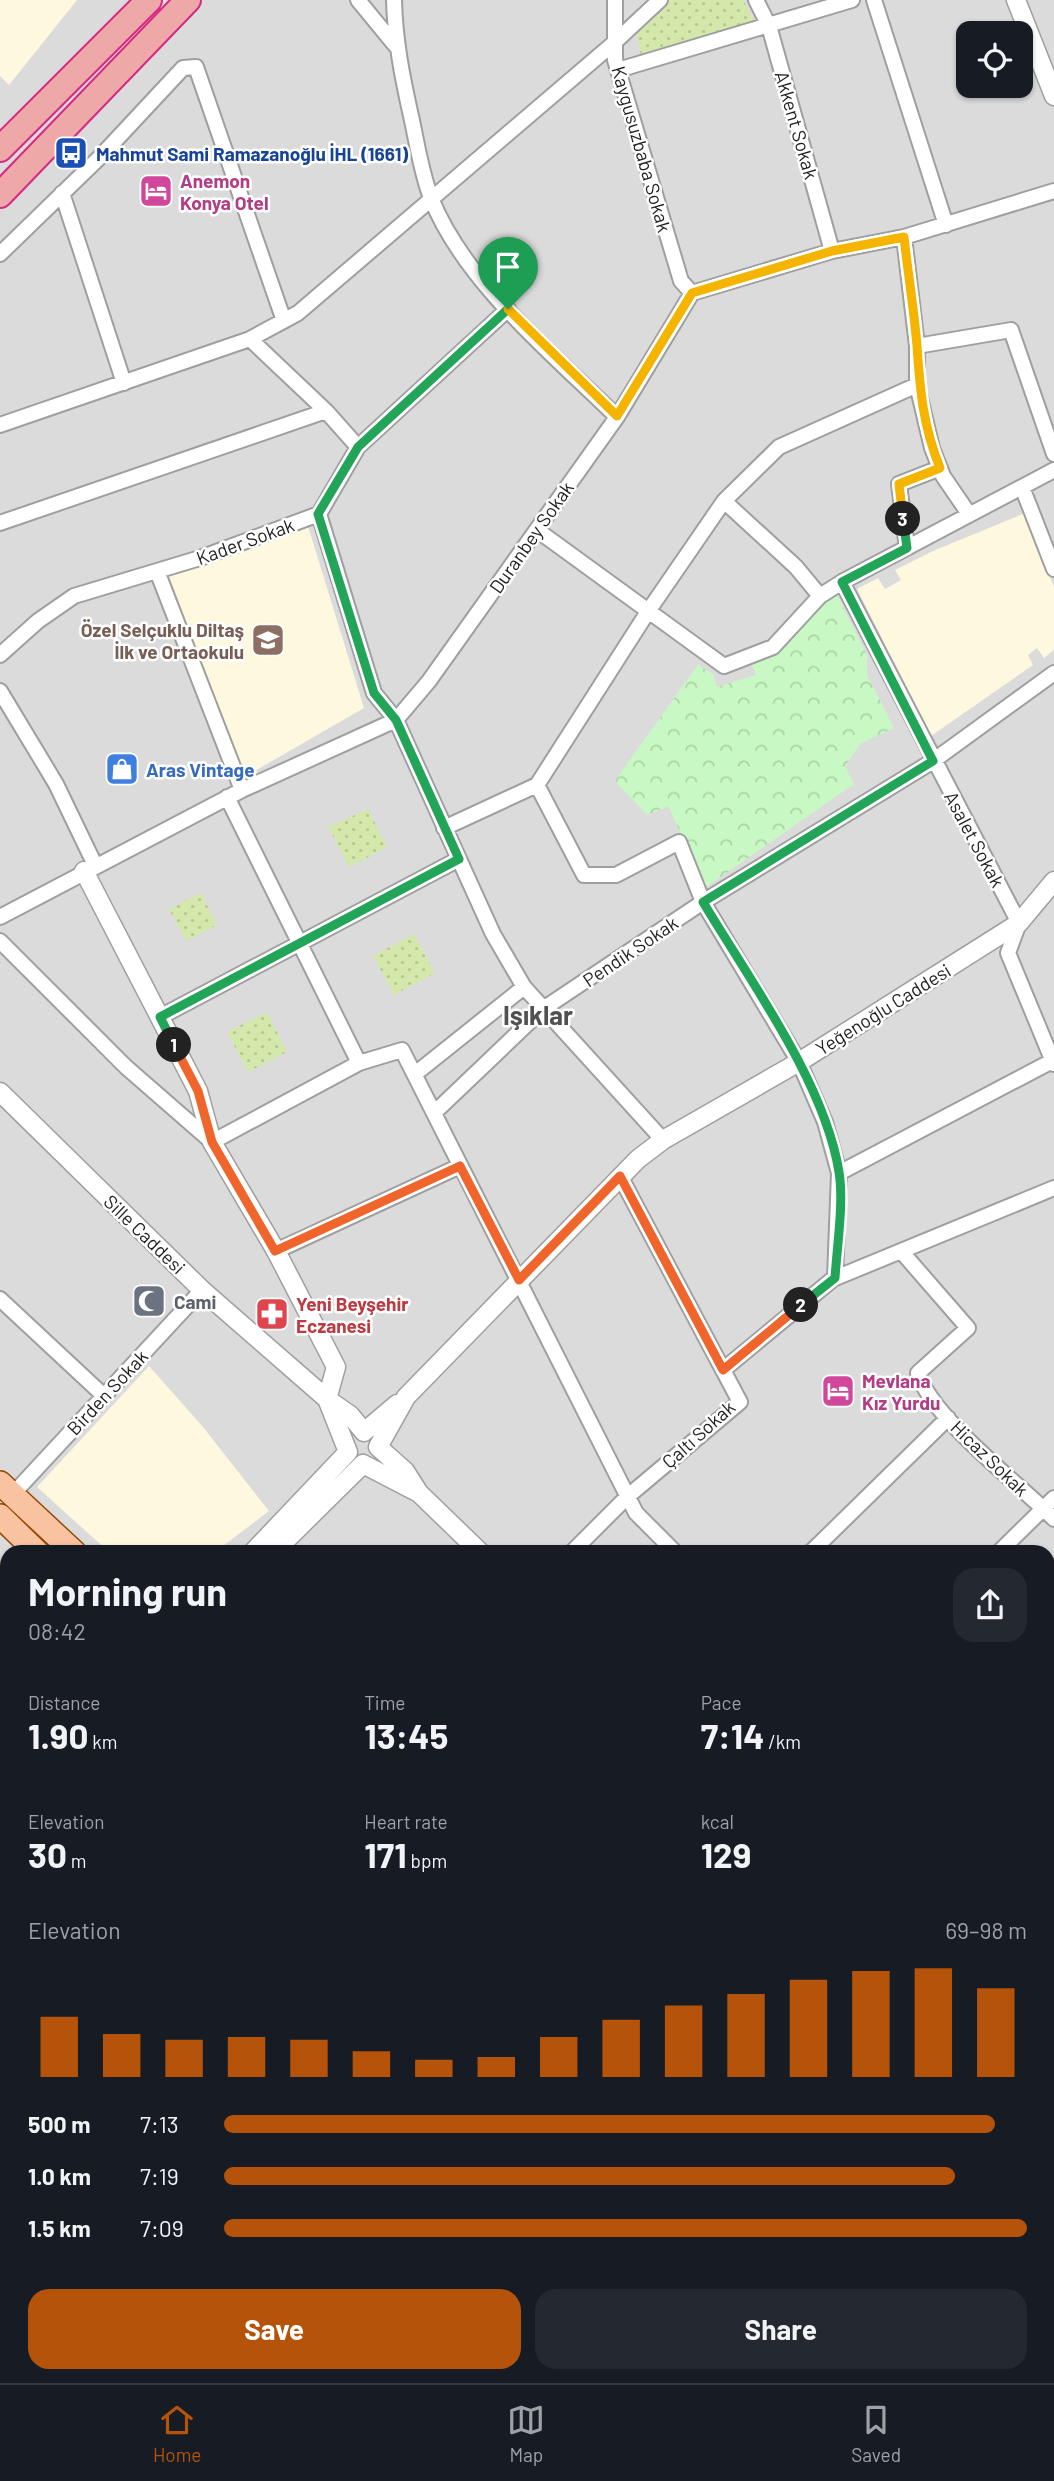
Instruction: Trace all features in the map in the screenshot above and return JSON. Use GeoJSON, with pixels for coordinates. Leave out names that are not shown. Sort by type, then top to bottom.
{"type":"FeatureCollection","features":[{"type":"Feature","properties":{"kind":"highway"},"geometry":{"type":"LineString","coordinates":[[0,149],[149,0]]}},
{"type":"Feature","properties":{"kind":"highway"},"geometry":{"type":"LineString","coordinates":[[0,195],[188,0]]}},
{"type":"Feature","properties":{"kind":"main road"},"geometry":{"type":"LineString","coordinates":[[6,1488],[67,1545]]}},
{"type":"Feature","properties":{"kind":"main road"},"geometry":{"type":"LineString","coordinates":[[0,1517],[30,1545]]}},
{"type":"Feature","properties":{"kind":"street"},"geometry":{"type":"LineString","coordinates":[[358,0],[395,45]]}},
{"type":"Feature","properties":{"kind":"street"},"geometry":{"type":"LineString","coordinates":[[394,0],[395,45],[432,199],[452,237],[508,309],[617,416]]}},
{"type":"Feature","properties":{"kind":"street","name":"Kaygusuzbaba Sokak"},"geometry":{"type":"LineString","coordinates":[[615,0],[618,70],[681,281],[692,293]]}},
{"type":"Feature","properties":{"kind":"street"},"geometry":{"type":"LineString","coordinates":[[0,425],[250,339],[298,313],[615,42],[660,0]]}},
{"type":"Feature","properties":{"kind":"street","name":"Akkent Sokak"},"geometry":{"type":"LineString","coordinates":[[756,0],[769,26],[832,251]]}},
{"type":"Feature","properties":{"kind":"street"},"geometry":{"type":"LineString","coordinates":[[618,70],[743,30],[769,26],[852,0]]}},
{"type":"Feature","properties":{"kind":"street"},"geometry":{"type":"LineString","coordinates":[[874,0],[946,225]]}},
{"type":"Feature","properties":{"kind":"street"},"geometry":{"type":"LineString","coordinates":[[1016,0],[1054,96]]}},
{"type":"Feature","properties":{"kind":"street"},"geometry":{"type":"LineString","coordinates":[[0,254],[183,68],[196,67],[284,321]]}},
{"type":"Feature","properties":{"kind":"street"},"geometry":{"type":"LineString","coordinates":[[692,293],[832,251],[904,237],[1054,191]]}},
{"type":"Feature","properties":{"kind":"street"},"geometry":{"type":"LineString","coordinates":[[62,193],[124,383]]}},
{"type":"Feature","properties":{"kind":"street"},"geometry":{"type":"LineString","coordinates":[[904,237],[917,346],[917,385],[932,448],[940,468],[969,514]]}},
{"type":"Feature","properties":{"kind":"street","name":"Duranbey Sokak"},"geometry":{"type":"LineString","coordinates":[[0,917],[242,790],[396,720],[429,681],[617,416],[692,293]]}},
{"type":"Feature","properties":{"kind":"street","name":"Kader Sokak"},"geometry":{"type":"LineString","coordinates":[[0,655],[38,621],[74,596],[157,571],[318,514],[358,447],[508,309]]}},
{"type":"Feature","properties":{"kind":"street"},"geometry":{"type":"LineString","coordinates":[[917,346],[1011,330],[1054,454]]}},
{"type":"Feature","properties":{"kind":"street"},"geometry":{"type":"LineString","coordinates":[[250,339],[326,411],[358,447]]}},
{"type":"Feature","properties":{"kind":"street"},"geometry":{"type":"LineString","coordinates":[[444,828],[537,785],[649,610],[724,501],[779,447],[917,385]]}},
{"type":"Feature","properties":{"kind":"street"},"geometry":{"type":"LineString","coordinates":[[0,523],[326,411]]}},
{"type":"Feature","properties":{"kind":"street"},"geometry":{"type":"LineString","coordinates":[[907,548],[899,484],[940,468]]}},
{"type":"Feature","properties":{"kind":"street"},"geometry":{"type":"LineString","coordinates":[[537,530],[724,666],[773,647],[820,596],[842,582],[1054,470]]}},
{"type":"Feature","properties":{"kind":"street"},"geometry":{"type":"LineString","coordinates":[[1022,487],[1054,569]]}},
{"type":"Feature","properties":{"kind":"street"},"geometry":{"type":"LineString","coordinates":[[724,501],[796,567],[820,596]]}},
{"type":"Feature","properties":{"kind":"street"},"geometry":{"type":"LineString","coordinates":[[318,514],[374,693],[396,720],[493,934],[524,987],[663,1140]]}},
{"type":"Feature","properties":{"kind":"street"},"geometry":{"type":"LineString","coordinates":[[157,571],[242,790]]}},
{"type":"Feature","properties":{"kind":"street","name":"Asalet Sokak"},"geometry":{"type":"LineString","coordinates":[[842,582],[1019,923]]}},
{"type":"Feature","properties":{"kind":"street","name":"Pendik Sokak"},"geometry":{"type":"LineString","coordinates":[[434,1113],[543,1009],[703,902],[933,761],[1054,673]]}},
{"type":"Feature","properties":{"kind":"street"},"geometry":{"type":"LineString","coordinates":[[0,691],[56,784],[90,868],[198,1091],[212,1142],[275,1251],[336,1367],[327,1399],[348,1452],[355,1462],[419,1493]]}},
{"type":"Feature","properties":{"kind":"street"},"geometry":{"type":"LineString","coordinates":[[537,785],[584,876],[616,875],[679,842],[703,902],[799,1062],[825,1122],[839,1173],[835,1278]]}},
{"type":"Feature","properties":{"kind":"street"},"geometry":{"type":"LineString","coordinates":[[228,797],[359,1063]]}},
{"type":"Feature","properties":{"kind":"street"},"geometry":{"type":"LineString","coordinates":[[160,1017],[459,859]]}},
{"type":"Feature","properties":{"kind":"street","name":"Yeğenoğlu Caddesi"},"geometry":{"type":"LineString","coordinates":[[378,1447],[406,1397],[620,1176],[663,1140],[799,1062],[1019,923],[1054,881]]}},
{"type":"Feature","properties":{"kind":"street"},"geometry":{"type":"LineString","coordinates":[[839,1173],[1054,1061],[1008,953],[1019,923]]}},
{"type":"Feature","properties":{"kind":"street"},"geometry":{"type":"LineString","coordinates":[[0,941],[126,1067],[212,1142]]}},
{"type":"Feature","properties":{"kind":"street"},"geometry":{"type":"LineString","coordinates":[[415,1074],[524,987]]}},
{"type":"Feature","properties":{"kind":"street"},"geometry":{"type":"LineString","coordinates":[[212,1142],[359,1063],[402,1050],[627,1497],[636,1513],[668,1545]]}},
{"type":"Feature","properties":{"kind":"street","name":"Sille Caddesi"},"geometry":{"type":"LineString","coordinates":[[0,1092],[202,1290],[327,1399],[350,1415],[364,1432]]}},
{"type":"Feature","properties":{"kind":"street"},"geometry":{"type":"LineString","coordinates":[[275,1251],[460,1166]]}},
{"type":"Feature","properties":{"kind":"street"},"geometry":{"type":"LineString","coordinates":[[620,1176],[723,1370]]}},
{"type":"Feature","properties":{"kind":"street","name":"Çaltı Sokak"},"geometry":{"type":"LineString","coordinates":[[579,1545],[627,1497],[740,1402],[723,1370],[835,1278],[1054,1188]]}},
{"type":"Feature","properties":{"kind":"street","name":"Hicaz Sokak"},"geometry":{"type":"LineString","coordinates":[[901,1251],[968,1328],[918,1373],[921,1384],[948,1418],[1051,1508]]}},
{"type":"Feature","properties":{"kind":"street","name":"Birden Sokak"},"geometry":{"type":"LineString","coordinates":[[6,1488],[103,1395],[202,1290]]}},
{"type":"Feature","properties":{"kind":"street"},"geometry":{"type":"LineString","coordinates":[[0,1298],[103,1395]]}},
{"type":"Feature","properties":{"kind":"street"},"geometry":{"type":"LineString","coordinates":[[260,1545],[348,1452],[351,1439],[364,1432],[406,1397]]}},
{"type":"Feature","properties":{"kind":"street"},"geometry":{"type":"LineString","coordinates":[[818,1545],[948,1418]]}},
{"type":"Feature","properties":{"kind":"street"},"geometry":{"type":"LineString","coordinates":[[281,1545],[363,1464],[375,1458],[378,1447],[376,1440],[364,1432]]}},
{"type":"Feature","properties":{"kind":"street"},"geometry":{"type":"LineString","coordinates":[[378,1447],[404,1471],[419,1493],[473,1545]]}},
{"type":"Feature","properties":{"kind":"street"},"geometry":{"type":"LineString","coordinates":[[1007,1545],[1051,1508]]}},
{"type":"Feature","properties":{"kind":"shaded area"},"geometry":{"type":"Polygon","coordinates":[[[0,0],[1054,0],[1054,1545],[0,1545],[0,0]]]}},
{"type":"Feature","properties":{"kind":"shaded area"},"geometry":{"type":"Polygon","coordinates":[[[0,0],[77,0],[9,85],[0,76],[0,0]]]}},
{"type":"Feature","properties":{"kind":"shaded area"},"geometry":{"type":"Polygon","coordinates":[[[1025,513],[1054,587],[1054,650],[1044,658],[1037,648],[1028,655],[1033,665],[931,736],[857,589],[878,578],[885,589],[901,580],[895,570],[933,551],[1025,513]]]}},
{"type":"Feature","properties":{"kind":"shaded area","name":"Özel Selçuklu Diltaş İlk ve Ortaokulu"},"geometry":{"type":"Polygon","coordinates":[[[307,523],[364,708],[253,772],[240,769],[168,573],[307,523]]]}},
{"type":"Feature","properties":{"kind":"shaded area"},"geometry":{"type":"Polygon","coordinates":[[[149,1366],[203,1427],[269,1511],[224,1545],[101,1545],[37,1487],[149,1366]]]}},
{"type":"Feature","properties":{"kind":"green space"},"geometry":{"type":"Polygon","coordinates":[[[670,0],[743,0],[755,21],[641,56],[636,28],[670,0]]]}},
{"type":"Feature","properties":{"kind":"green space"},"geometry":{"type":"Polygon","coordinates":[[[836,593],[867,655],[867,675],[894,728],[860,744],[845,766],[854,784],[706,887],[668,806],[647,815],[615,781],[698,665],[713,674],[717,687],[756,675],[751,662],[782,648],[797,629],[836,593]]]}},
{"type":"Feature","properties":{"kind":"green space"},"geometry":{"type":"Polygon","coordinates":[[[368,809],[387,847],[349,867],[328,827],[368,809]]]}},
{"type":"Feature","properties":{"kind":"green space"},"geometry":{"type":"Polygon","coordinates":[[[201,893],[217,925],[186,941],[169,909],[201,893]]]}},
{"type":"Feature","properties":{"kind":"green space"},"geometry":{"type":"Polygon","coordinates":[[[414,934],[435,973],[394,995],[373,956],[414,934]]]}},
{"type":"Feature","properties":{"kind":"green space"},"geometry":{"type":"Polygon","coordinates":[[[267,1012],[287,1052],[248,1072],[227,1032],[267,1012]]]}},
{"type":"Feature","properties":{"kind":"place","name":"Mahmut Sami Ramazanoğlu İHL (1661)"},"geometry":{"type":"Point","coordinates":[71,153]}},
{"type":"Feature","properties":{"kind":"place","name":"Anemon Konya Otel"},"geometry":{"type":"Point","coordinates":[156,191]}},
{"type":"Feature","properties":{"kind":"place","name":"Özel Selçuklu Diltaş İlk ve Ortaokulu"},"geometry":{"type":"Point","coordinates":[268,640]}},
{"type":"Feature","properties":{"kind":"place","name":"Aras Vintage"},"geometry":{"type":"Point","coordinates":[122,769]}},
{"type":"Feature","properties":{"kind":"place","name":"Cami"},"geometry":{"type":"Point","coordinates":[149,1301]}},
{"type":"Feature","properties":{"kind":"place","name":"Yeni Beyşehir Eczanesi"},"geometry":{"type":"Point","coordinates":[272,1314]}},
{"type":"Feature","properties":{"kind":"place","name":"Mevlana Kız Yurdu"},"geometry":{"type":"Point","coordinates":[838,1391]}},
{"type":"Feature","properties":{"kind":"district","name":"Işıklar"},"geometry":{"type":"Point","coordinates":[538,1014]}},
{"type":"Feature","properties":{"kind":"route"},"geometry":{"type":"LineString","coordinates":[[904,237],[917,346],[917,385],[932,448],[940,468],[899,484],[907,548],[842,582],[933,761],[703,902],[799,1062],[825,1122],[839,1173],[835,1278],[723,1370],[620,1176],[519,1280],[460,1166],[275,1251],[212,1142],[198,1091],[160,1017],[459,859],[396,720],[374,693],[318,514],[358,447],[508,309],[617,416],[692,293],[832,251],[904,237]]}}]}
